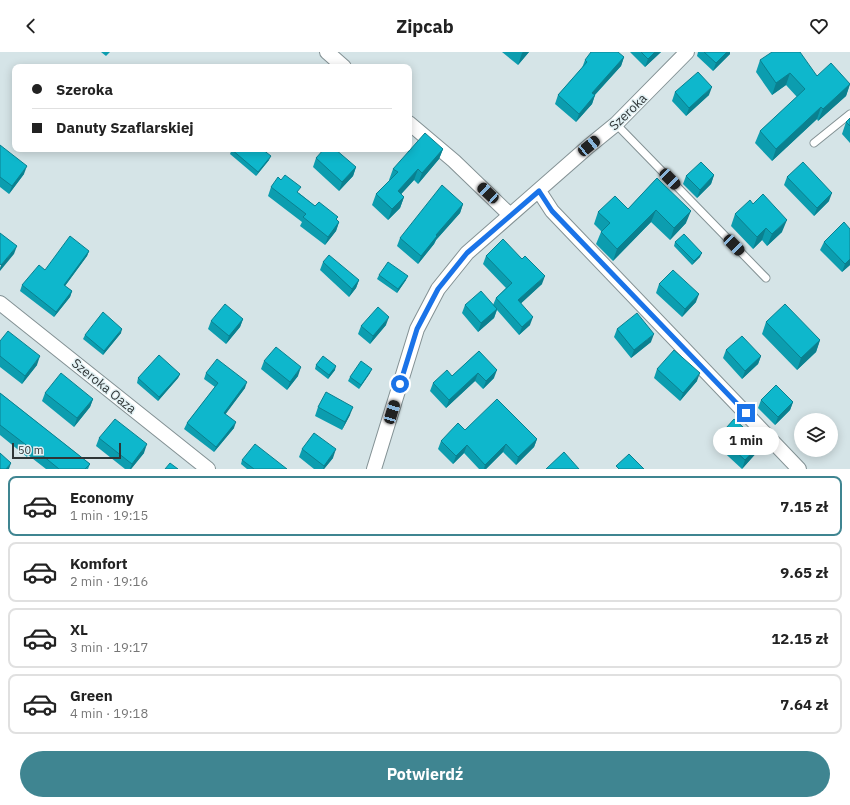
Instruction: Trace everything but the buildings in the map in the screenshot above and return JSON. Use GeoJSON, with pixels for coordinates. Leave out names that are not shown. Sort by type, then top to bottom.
{"type":"FeatureCollection","features":[{"type":"Feature","properties":{"kind":"street"},"geometry":{"type":"LineString","coordinates":[[327,52],[341,64]]}},
{"type":"Feature","properties":{"kind":"street","name":"Szeroka"},"geometry":{"type":"LineString","coordinates":[[374,469],[417,329],[438,289],[467,253],[616,124],[687,52]]}},
{"type":"Feature","properties":{"kind":"street"},"geometry":{"type":"LineString","coordinates":[[412,126],[454,161],[510,215]]}},
{"type":"Feature","properties":{"kind":"street"},"geometry":{"type":"LineString","coordinates":[[539,191],[552,211],[799,469]]}},
{"type":"Feature","properties":{"kind":"street","name":"Szeroka Oaza"},"geometry":{"type":"LineString","coordinates":[[0,303],[208,469]]}},
{"type":"Feature","properties":{"kind":"lane"},"geometry":{"type":"LineString","coordinates":[[814,143],[850,114]]}},
{"type":"Feature","properties":{"kind":"lane"},"geometry":{"type":"LineString","coordinates":[[616,124],[766,278]]}},
{"type":"Feature","properties":{"kind":"route"},"geometry":{"type":"LineString","coordinates":[[400,384],[417,329],[438,289],[467,253],[539,191],[552,211],[746,413]]}}]}
